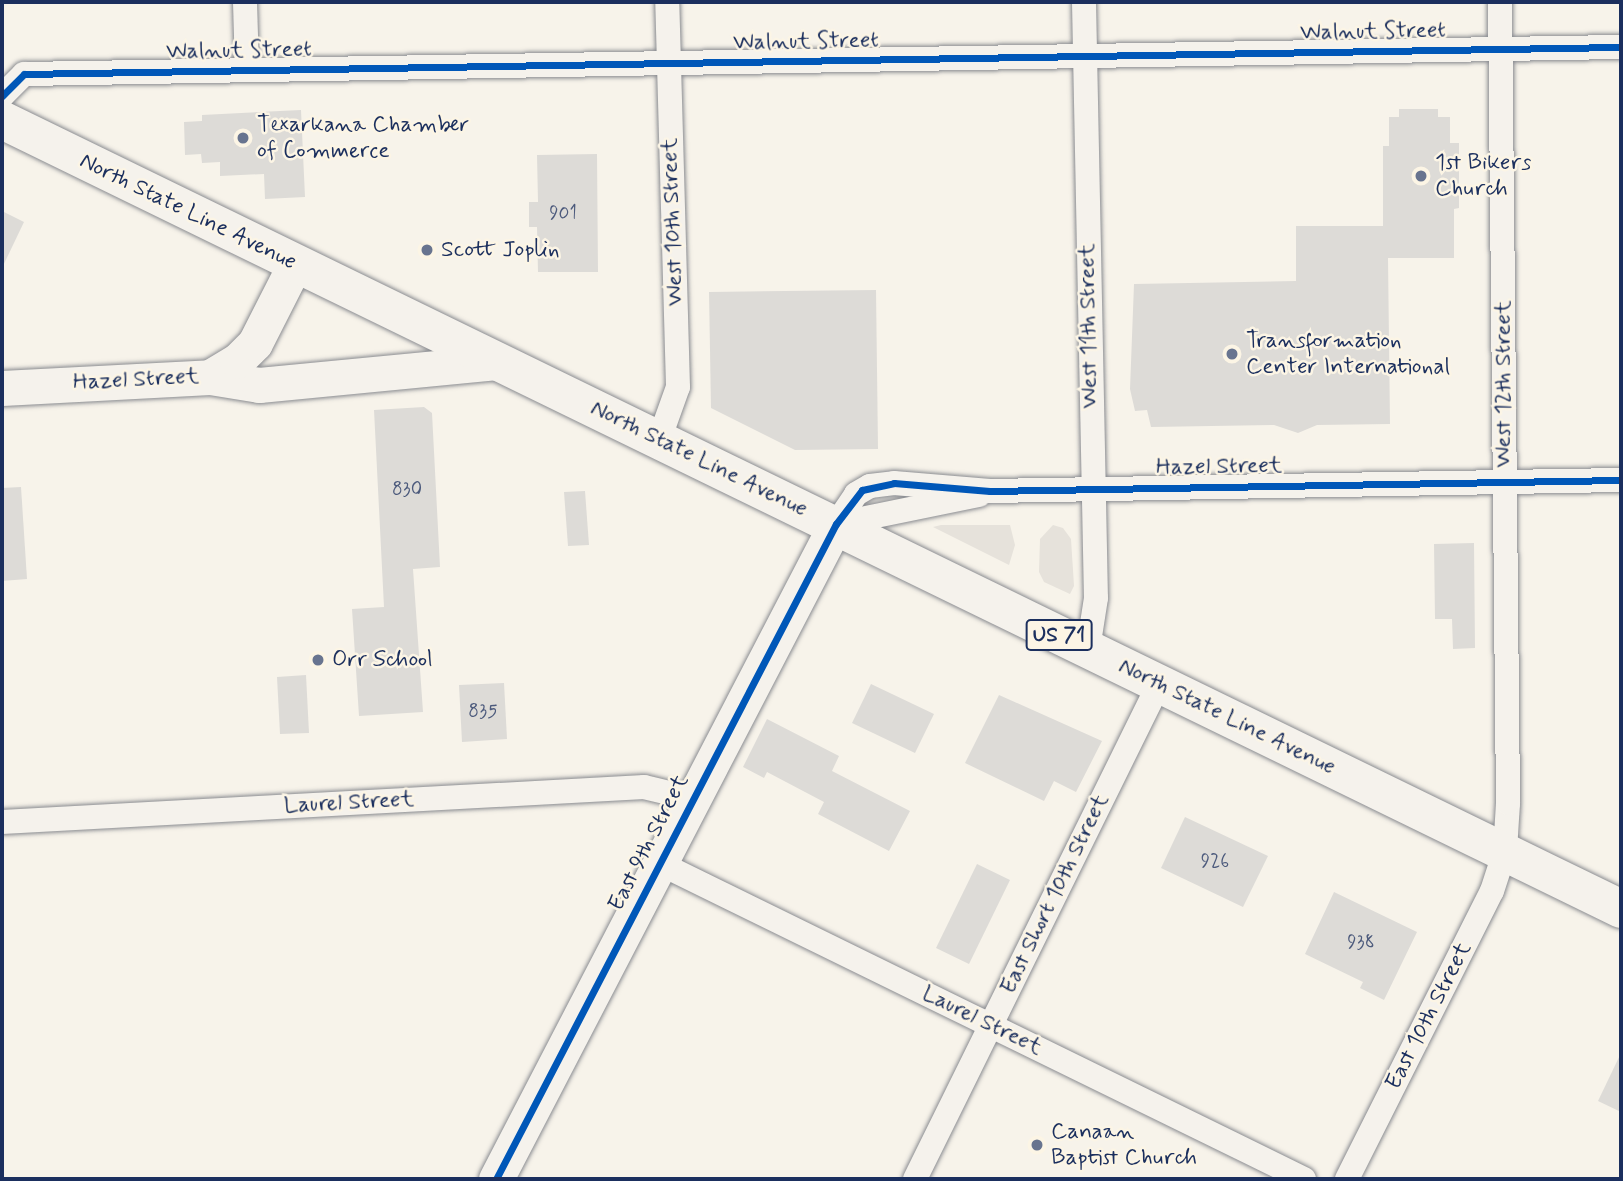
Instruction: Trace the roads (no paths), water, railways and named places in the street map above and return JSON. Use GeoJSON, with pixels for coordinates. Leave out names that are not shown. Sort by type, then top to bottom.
{"type":"FeatureCollection","features":[{"type":"Feature","properties":{"kind":"main road","name":"North State Line Avenue"},"geometry":{"type":"LineString","coordinates":[[2,120],[836,524],[1621,909]]}},
{"type":"Feature","properties":{"kind":"street"},"geometry":{"type":"LineString","coordinates":[[245,2],[247,69]]}},
{"type":"Feature","properties":{"kind":"street","name":"West 10th Street"},"geometry":{"type":"LineString","coordinates":[[659,440],[678,387],[667,2]]}},
{"type":"Feature","properties":{"kind":"street","name":"West 11th Street"},"geometry":{"type":"LineString","coordinates":[[1084,2],[1091,488],[1096,598],[1088,649]]}},
{"type":"Feature","properties":{"kind":"street","name":"West 12th Street"},"geometry":{"type":"LineString","coordinates":[[1500,2],[1508,784],[1505,851]]}},
{"type":"Feature","properties":{"kind":"street","name":"Walnut Street"},"geometry":{"type":"LineString","coordinates":[[2,96],[24,74],[1621,47]]}},
{"type":"Feature","properties":{"kind":"street","name":"Hazel Street"},"geometry":{"type":"LineString","coordinates":[[2,388],[210,377],[237,361],[255,343],[295,264]]}},
{"type":"Feature","properties":{"kind":"street"},"geometry":{"type":"LineString","coordinates":[[210,377],[259,385],[497,362]]}},
{"type":"Feature","properties":{"kind":"street","name":"Hazel Street"},"geometry":{"type":"LineString","coordinates":[[836,524],[852,499],[870,486],[894,483],[990,491],[1621,480]]}},
{"type":"Feature","properties":{"kind":"street","name":"East 9th Street"},"geometry":{"type":"LineString","coordinates":[[496,1179],[836,524]]}},
{"type":"Feature","properties":{"kind":"street","name":"East Short 10th Street"},"geometry":{"type":"LineString","coordinates":[[915,1179],[1159,684]]}},
{"type":"Feature","properties":{"kind":"street","name":"Laurel Street"},"geometry":{"type":"LineString","coordinates":[[2,822],[644,787],[694,799]]}},
{"type":"Feature","properties":{"kind":"street","name":"East 10th Street"},"geometry":{"type":"LineString","coordinates":[[1347,1179],[1492,891],[1505,851]]}},
{"type":"Feature","properties":{"kind":"street","name":"Laurel Street"},"geometry":{"type":"LineString","coordinates":[[661,863],[1304,1179]]}},
{"type":"Feature","properties":{"kind":"place","name":"Texarkana Chamber of Commerce"},"geometry":{"type":"Point","coordinates":[243,138]}},
{"type":"Feature","properties":{"kind":"place","name":"1st Bikers Church"},"geometry":{"type":"Point","coordinates":[1421,176]}},
{"type":"Feature","properties":{"kind":"place","name":"Scott Joplin"},"geometry":{"type":"Point","coordinates":[427,250]}},
{"type":"Feature","properties":{"kind":"place","name":"Transformation Center International"},"geometry":{"type":"Point","coordinates":[1232,354]}},
{"type":"Feature","properties":{"kind":"place","name":"Orr School"},"geometry":{"type":"Point","coordinates":[318,660]}},
{"type":"Feature","properties":{"kind":"place","name":"Canaan Baptist Church"},"geometry":{"type":"Point","coordinates":[1037,1145]}}]}
